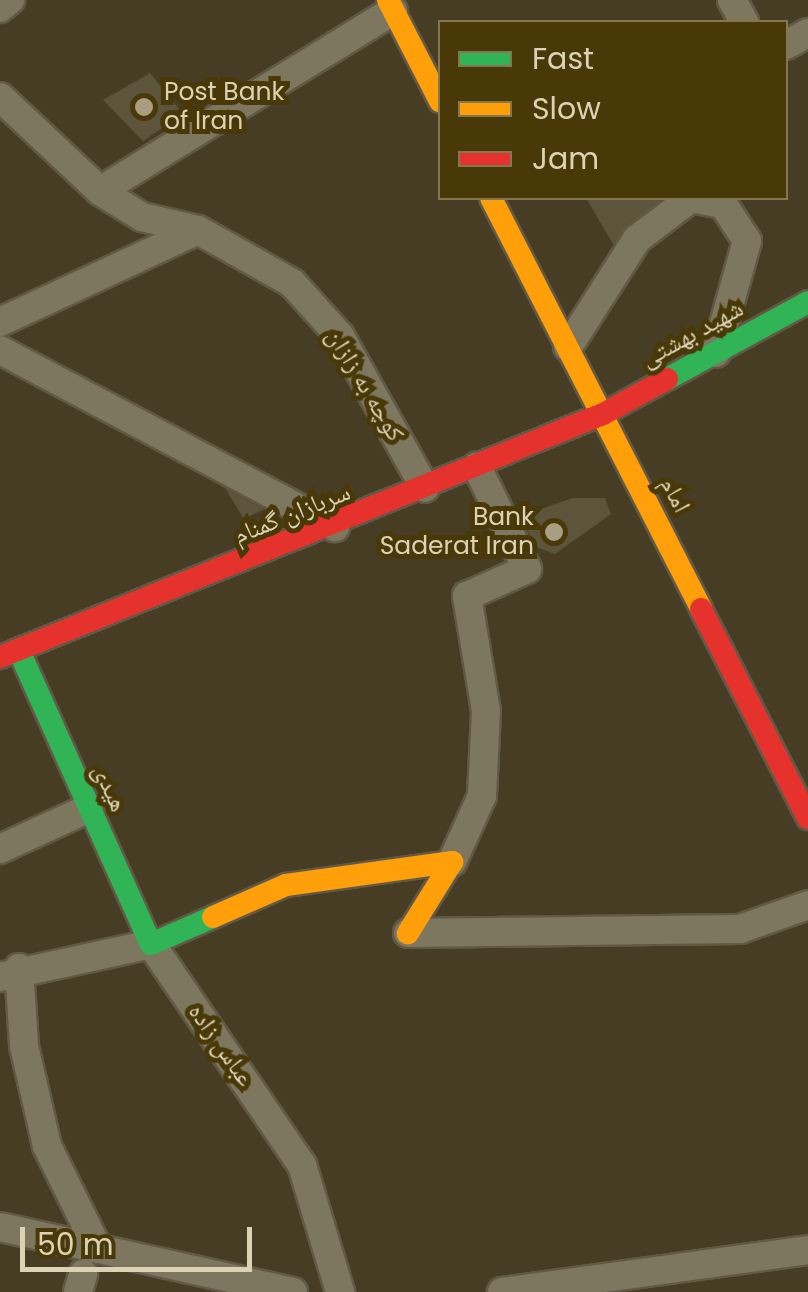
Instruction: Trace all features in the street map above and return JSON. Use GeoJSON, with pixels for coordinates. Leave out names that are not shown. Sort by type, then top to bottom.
{"type":"FeatureCollection","features":[{"type":"Feature","properties":{"kind":"street"},"geometry":{"type":"LineString","coordinates":[[0,8],[10,0]]}},
{"type":"Feature","properties":{"kind":"street"},"geometry":{"type":"LineString","coordinates":[[100,191],[391,5],[438,97]]}},
{"type":"Feature","properties":{"kind":"street","name":"کوچه به زازان"},"geometry":{"type":"LineString","coordinates":[[0,97],[100,191],[142,216],[198,230],[292,283],[340,336],[425,488]]}},
{"type":"Feature","properties":{"kind":"street","name":"امام"},"geometry":{"type":"LineString","coordinates":[[491,200],[808,818]]}},
{"type":"Feature","properties":{"kind":"street"},"geometry":{"type":"LineString","coordinates":[[568,347],[638,238],[687,200]]}},
{"type":"Feature","properties":{"kind":"street"},"geometry":{"type":"LineString","coordinates":[[709,200],[724,204],[747,241],[716,352]]}},
{"type":"Feature","properties":{"kind":"street"},"geometry":{"type":"LineString","coordinates":[[0,322],[198,230]]}},
{"type":"Feature","properties":{"kind":"street","name":"شهید بهشتی"},"geometry":{"type":"LineString","coordinates":[[603,414],[808,302]]}},
{"type":"Feature","properties":{"kind":"street"},"geometry":{"type":"LineString","coordinates":[[0,350],[335,527]]}},
{"type":"Feature","properties":{"kind":"street","name":"سربازان گمنام"},"geometry":{"type":"LineString","coordinates":[[10,655],[335,527],[603,414]]}},
{"type":"Feature","properties":{"kind":"street"},"geometry":{"type":"LineString","coordinates":[[408,933],[452,862],[482,796],[486,711],[467,596],[527,569],[477,467]]}},
{"type":"Feature","properties":{"kind":"street","name":"هیدی"},"geometry":{"type":"LineString","coordinates":[[10,655],[89,808],[151,944]]}},
{"type":"Feature","properties":{"kind":"street"},"geometry":{"type":"LineString","coordinates":[[0,850],[89,808]]}},
{"type":"Feature","properties":{"kind":"street"},"geometry":{"type":"LineString","coordinates":[[98,1249],[47,1146],[10,972],[151,944],[286,885],[452,862]]}},
{"type":"Feature","properties":{"kind":"street"},"geometry":{"type":"LineString","coordinates":[[408,933],[740,929],[808,904]]}},
{"type":"Feature","properties":{"kind":"street","name":"عباس زاده"},"geometry":{"type":"LineString","coordinates":[[151,944],[302,1165],[340,1292]]}},
{"type":"Feature","properties":{"kind":"street"},"geometry":{"type":"LineString","coordinates":[[0,1228],[293,1292]]}},
{"type":"Feature","properties":{"kind":"street"},"geometry":{"type":"LineString","coordinates":[[502,1292],[808,1250]]}},
{"type":"Feature","properties":{"kind":"building","name":"Post Bank of Iran"},"geometry":{"type":"Polygon","coordinates":[[[150,73],[183,114],[143,141],[103,100],[150,73]]]}},
{"type":"Feature","properties":{"kind":"building"},"geometry":{"type":"Polygon","coordinates":[[[587,200],[661,200],[613,244],[587,200]]]}},
{"type":"Feature","properties":{"kind":"building"},"geometry":{"type":"Polygon","coordinates":[[[225,488],[264,509],[244,519],[225,488]]]}},
{"type":"Feature","properties":{"kind":"building","name":"Bank Saderat Iran"},"geometry":{"type":"Polygon","coordinates":[[[573,498],[605,498],[611,514],[555,554],[536,547],[520,516],[573,498]]]}},
{"type":"Feature","properties":{"kind":"traffic: fast"},"geometry":{"type":"LineString","coordinates":[[667,379],[808,302]]}},
{"type":"Feature","properties":{"kind":"traffic: fast"},"geometry":{"type":"LineString","coordinates":[[20,653],[151,944],[213,917]]}},
{"type":"Feature","properties":{"kind":"traffic: slow"},"geometry":{"type":"LineString","coordinates":[[388,0],[438,97]]}},
{"type":"Feature","properties":{"kind":"traffic: slow"},"geometry":{"type":"LineString","coordinates":[[492,200],[701,609]]}},
{"type":"Feature","properties":{"kind":"traffic: slow"},"geometry":{"type":"LineString","coordinates":[[213,917],[286,885],[452,862],[408,933]]}},
{"type":"Feature","properties":{"kind":"traffic: jam"},"geometry":{"type":"LineString","coordinates":[[0,657],[603,414],[667,379]]}},
{"type":"Feature","properties":{"kind":"traffic: jam"},"geometry":{"type":"LineString","coordinates":[[701,609],[808,818]]}},
{"type":"Feature","properties":{"kind":"place","name":"Post Bank of Iran"},"geometry":{"type":"Point","coordinates":[144,107]}},
{"type":"Feature","properties":{"kind":"place","name":"Bank Saderat Iran"},"geometry":{"type":"Point","coordinates":[554,532]}}]}
